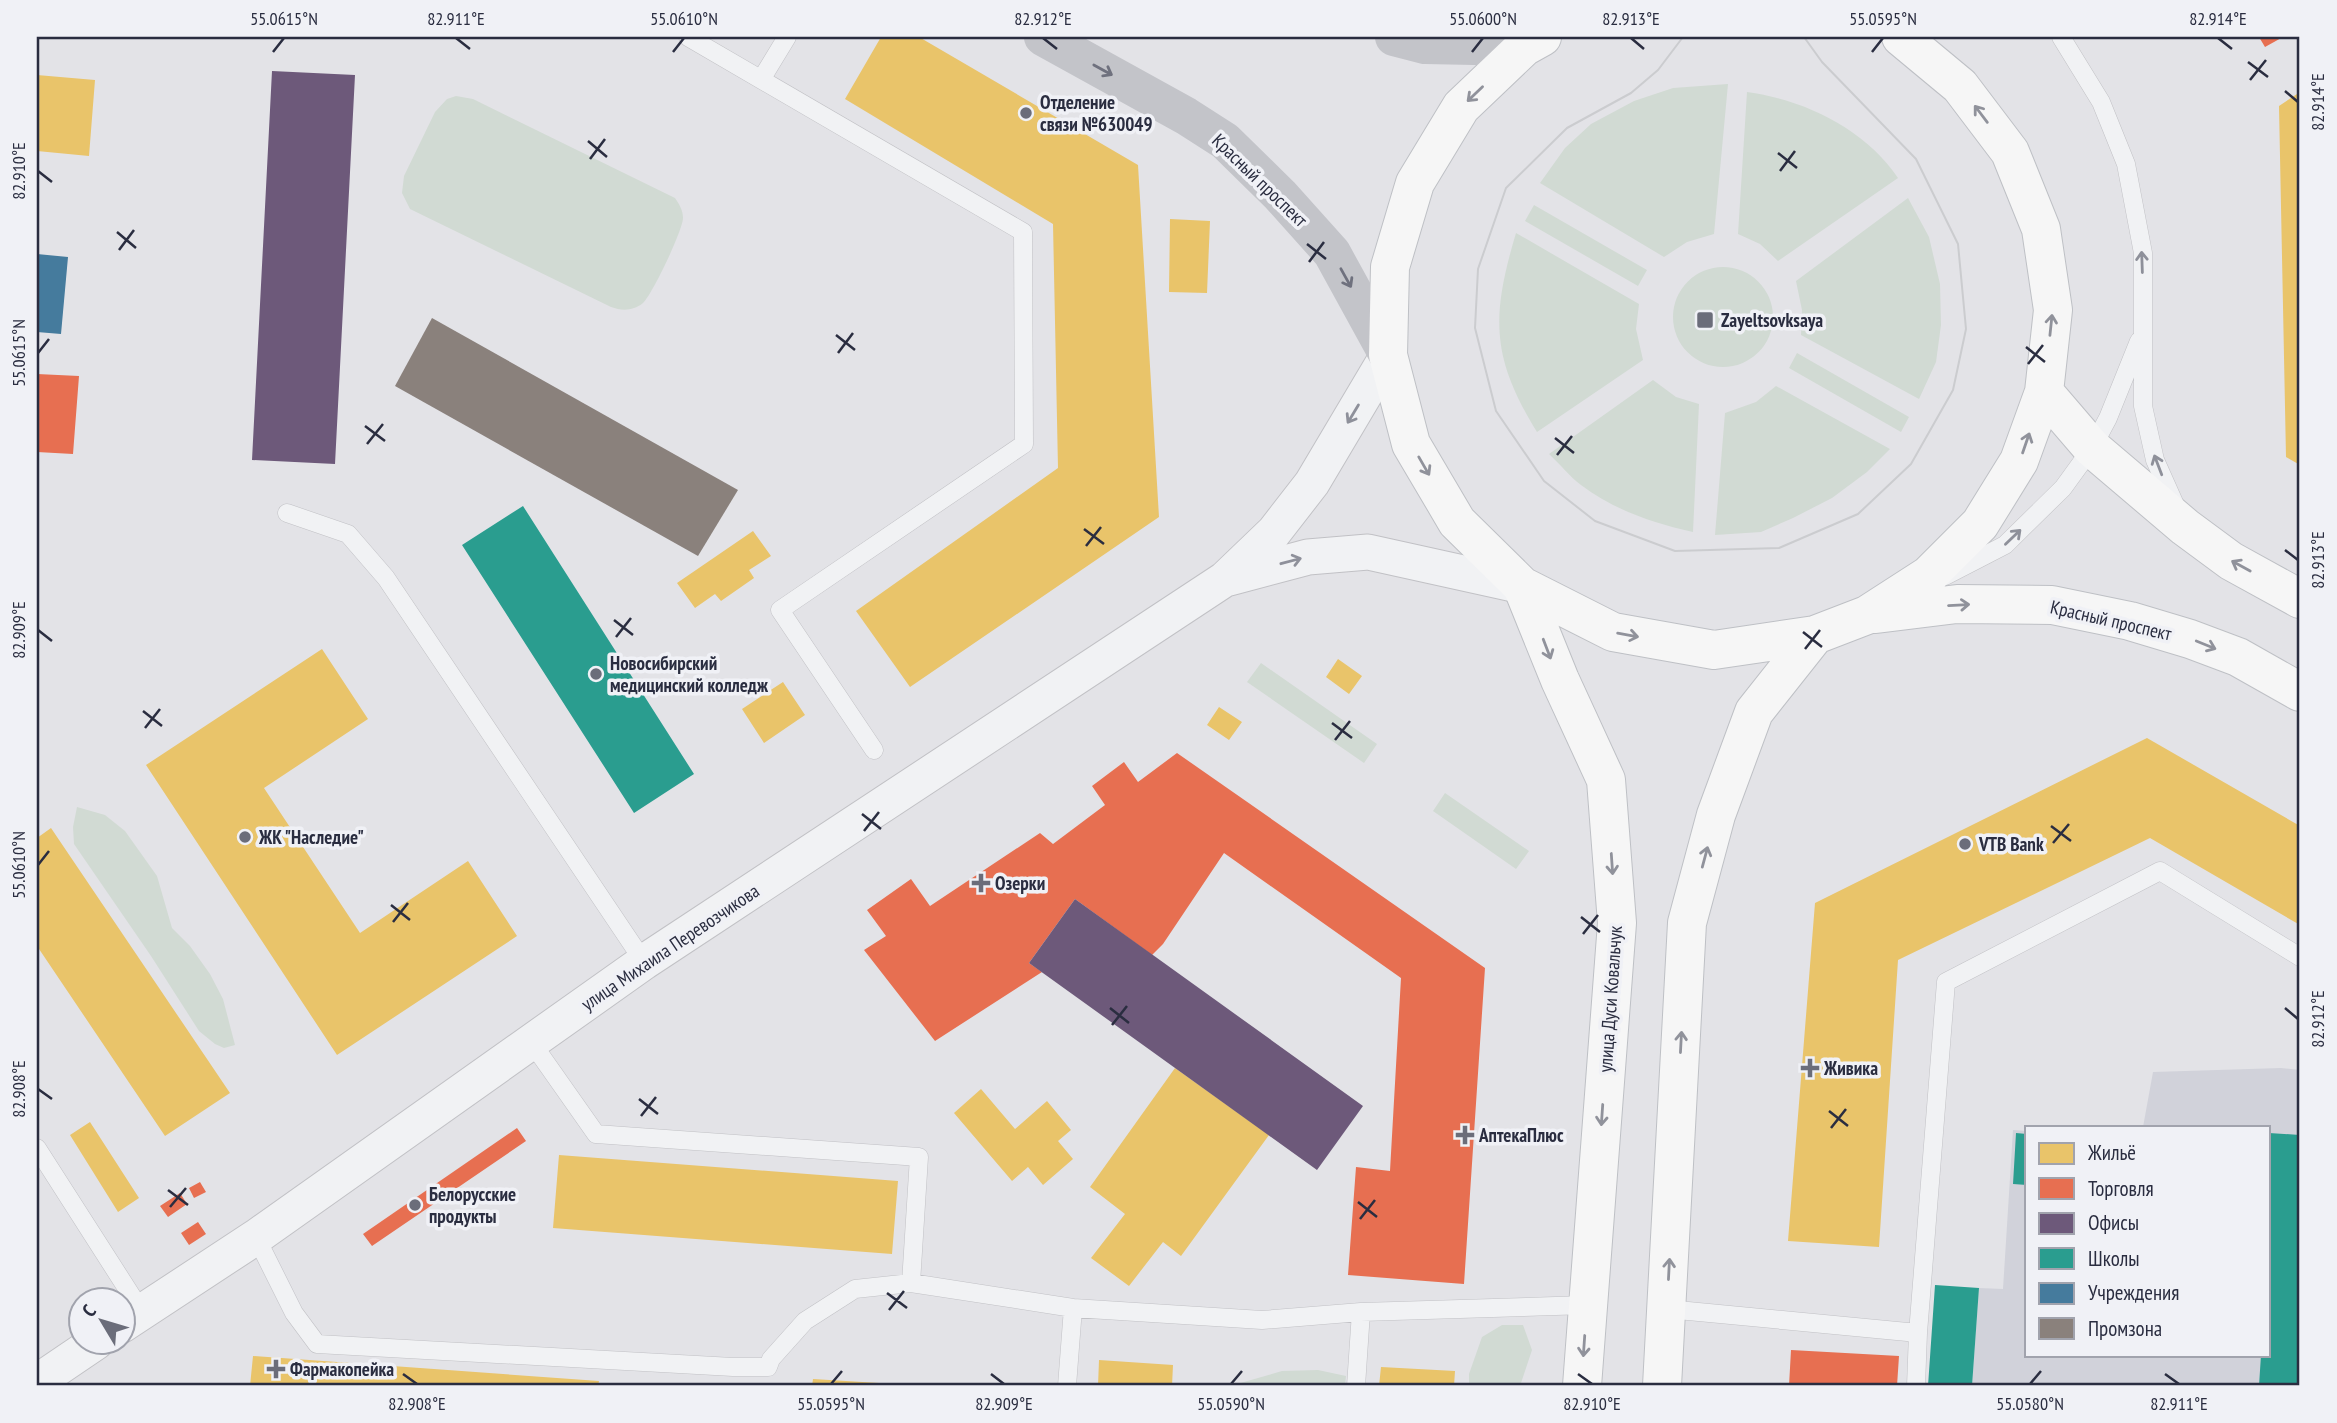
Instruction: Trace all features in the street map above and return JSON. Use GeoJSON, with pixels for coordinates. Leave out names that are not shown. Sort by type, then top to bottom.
{"type":"FeatureCollection","features":[{"type":"Feature","properties":{"kind":"main road","name":"Красный проспект"},"geometry":{"type":"LineString","coordinates":[[1043,37],[1226,141],[1280,195],[1332,253],[1388,355]]}},
{"type":"Feature","properties":{"kind":"main road"},"geometry":{"type":"LineString","coordinates":[[1394,37],[1425,45],[1533,42]]}},
{"type":"Feature","properties":{"kind":"main road"},"geometry":{"type":"LineString","coordinates":[[1533,42],[1461,107],[1415,183],[1390,267],[1388,355],[1411,444],[1457,522],[1522,586],[1613,632],[1714,650],[1815,635],[1867,615],[1928,575],[1980,524],[2019,461],[2044,392],[2053,310],[2041,229],[2010,152],[1960,86],[1901,37]]}},
{"type":"Feature","properties":{"kind":"main road"},"geometry":{"type":"LineString","coordinates":[[2044,392],[2092,447],[2185,527],[2231,561],[2300,599]]}},
{"type":"Feature","properties":{"kind":"main road","name":"улица Дуси Ковальчук"},"geometry":{"type":"LineString","coordinates":[[1522,586],[1560,680],[1606,780],[1616,923],[1581,1386]]}},
{"type":"Feature","properties":{"kind":"main road","name":"Красный проспект"},"geometry":{"type":"LineString","coordinates":[[1867,615],[1957,604],[2052,604],[2130,621],[2190,639],[2238,657],[2300,692]]}},
{"type":"Feature","properties":{"kind":"main road"},"geometry":{"type":"LineString","coordinates":[[1662,1386],[1687,923],[1716,815],[1754,712],[1815,635]]}},
{"type":"Feature","properties":{"kind":"street"},"geometry":{"type":"LineString","coordinates":[[1225,579],[1274,532],[1312,483],[1388,355]]}},
{"type":"Feature","properties":{"kind":"street"},"geometry":{"type":"LineString","coordinates":[[1225,579],[1308,557],[1368,552],[1522,586]]}},
{"type":"Feature","properties":{"kind":"street","name":"улица Михаила Перевозчикова"},"geometry":{"type":"LineString","coordinates":[[136,1315],[256,1237],[644,962],[1225,579]]}},
{"type":"Feature","properties":{"kind":"street"},"geometry":{"type":"LineString","coordinates":[[37,1382],[75,1356]]}},
{"type":"Feature","properties":{"kind":"lane"},"geometry":{"type":"LineString","coordinates":[[688,37],[1023,232],[1024,443],[780,610],[874,750]]}},
{"type":"Feature","properties":{"kind":"lane"},"geometry":{"type":"LineString","coordinates":[[762,78],[787,37]]}},
{"type":"Feature","properties":{"kind":"lane"},"geometry":{"type":"LineString","coordinates":[[2061,37],[2101,102],[2126,164],[2143,253],[2143,406],[2155,460],[2185,527]]}},
{"type":"Feature","properties":{"kind":"lane"},"geometry":{"type":"LineString","coordinates":[[1867,615],[2005,545],[2063,488],[2092,447],[2108,418],[2143,330]]}},
{"type":"Feature","properties":{"kind":"lane"},"geometry":{"type":"LineString","coordinates":[[287,513],[348,534],[386,578],[644,962]]}},
{"type":"Feature","properties":{"kind":"lane"},"geometry":{"type":"LineString","coordinates":[[1916,1386],[1946,982],[2160,872],[2300,957]]}},
{"type":"Feature","properties":{"kind":"lane"},"geometry":{"type":"LineString","coordinates":[[532,1043],[596,1134],[919,1157],[911,1283]]}},
{"type":"Feature","properties":{"kind":"lane"},"geometry":{"type":"LineString","coordinates":[[37,1148],[114,1286]]}},
{"type":"Feature","properties":{"kind":"lane"},"geometry":{"type":"LineString","coordinates":[[256,1237],[293,1313],[317,1344],[733,1367],[768,1367],[771,1359],[805,1321],[855,1289],[911,1283],[1073,1308],[1262,1320],[1361,1312],[1587,1306]]}},
{"type":"Feature","properties":{"kind":"lane"},"geometry":{"type":"LineString","coordinates":[[1067,1386],[1073,1308]]}},
{"type":"Feature","properties":{"kind":"lane"},"geometry":{"type":"LineString","coordinates":[[1667,1309],[1918,1333]]}},
{"type":"Feature","properties":{"kind":"lane"},"geometry":{"type":"LineString","coordinates":[[1356,1386],[1361,1312]]}},
{"type":"Feature","properties":{"kind":"shaded area"},"geometry":{"type":"Polygon","coordinates":[[[1728,84],[1714,234],[1687,242],[1664,257],[1540,183],[1565,148],[1591,124],[1634,101],[1673,88],[1728,84]]]}},
{"type":"Feature","properties":{"kind":"shaded area"},"geometry":{"type":"Polygon","coordinates":[[[1747,92],[1790,102],[1832,120],[1869,145],[1898,178],[1778,261],[1760,244],[1738,234],[1747,92]]]}},
{"type":"Feature","properties":{"kind":"shaded area"},"geometry":{"type":"Polygon","coordinates":[[[456,96],[473,99],[675,198],[682,212],[682,225],[660,276],[643,303],[627,309],[611,307],[410,209],[402,193],[404,176],[435,112],[447,99],[456,96]]]}},
{"type":"Feature","properties":{"kind":"shaded area"},"geometry":{"type":"Polygon","coordinates":[[[1908,198],[1929,237],[1940,284],[1941,325],[1936,362],[1919,399],[1801,335],[1802,310],[1796,281],[1908,198]]]}},
{"type":"Feature","properties":{"kind":"shaded area"},"geometry":{"type":"Polygon","coordinates":[[[1534,205],[1647,270],[1638,286],[1525,221],[1534,205]]]}},
{"type":"Feature","properties":{"kind":"shaded area"},"geometry":{"type":"Polygon","coordinates":[[[1516,233],[1639,304],[1636,329],[1643,360],[1537,432],[1511,381],[1500,336],[1502,289],[1516,233]]]}},
{"type":"Feature","properties":{"kind":"shaded area"},"geometry":{"type":"Polygon","coordinates":[[[1723,267],[1742,271],[1758,282],[1769,298],[1773,317],[1769,336],[1758,352],[1742,363],[1723,367],[1704,363],[1688,352],[1677,336],[1673,317],[1677,298],[1688,282],[1704,271],[1723,267]]]}},
{"type":"Feature","properties":{"kind":"shaded area"},"geometry":{"type":"Polygon","coordinates":[[[1797,353],[1909,417],[1901,432],[1789,368],[1797,353]]]}},
{"type":"Feature","properties":{"kind":"shaded area"},"geometry":{"type":"Polygon","coordinates":[[[1653,380],[1676,397],[1699,404],[1693,532],[1649,520],[1607,502],[1577,482],[1549,454],[1653,380]]]}},
{"type":"Feature","properties":{"kind":"shaded area"},"geometry":{"type":"Polygon","coordinates":[[[1776,386],[1890,449],[1867,472],[1832,498],[1793,518],[1761,532],[1715,535],[1725,413],[1756,402],[1776,386]]]}},
{"type":"Feature","properties":{"kind":"shaded area"},"geometry":{"type":"Polygon","coordinates":[[[1261,663],[1377,744],[1364,763],[1247,682],[1261,663]]]}},
{"type":"Feature","properties":{"kind":"shaded area"},"geometry":{"type":"Polygon","coordinates":[[[1445,793],[1529,851],[1516,869],[1433,811],[1445,793]]]}},
{"type":"Feature","properties":{"kind":"shaded area"},"geometry":{"type":"Polygon","coordinates":[[[77,807],[105,815],[125,831],[157,876],[172,928],[190,946],[210,974],[223,999],[235,1045],[224,1048],[199,1031],[74,844],[73,827],[77,807]]]}},
{"type":"Feature","properties":{"kind":"shaded area"},"geometry":{"type":"Polygon","coordinates":[[[2281,1068],[2300,1070],[2300,1386],[1972,1386],[1979,1288],[2003,1289],[2013,1130],[2025,1131],[2025,1356],[2270,1356],[2270,1126],[2143,1126],[2153,1072],[2281,1068]]]}},
{"type":"Feature","properties":{"kind":"shaded area"},"geometry":{"type":"Polygon","coordinates":[[[1502,1325],[1523,1325],[1532,1350],[1520,1386],[1469,1386],[1469,1374],[1482,1337],[1502,1325]]]}},
{"type":"Feature","properties":{"kind":"shaded area"},"geometry":{"type":"Polygon","coordinates":[[[1318,1370],[1346,1376],[1345,1386],[1230,1386],[1282,1371],[1318,1370]]]}},
{"type":"Feature","properties":{"kind":"building: Жильё"},"geometry":{"type":"Polygon","coordinates":[[[881,37],[919,37],[1138,165],[1159,517],[910,687],[856,611],[1058,468],[1053,224],[845,99],[881,37]]]}},
{"type":"Feature","properties":{"kind":"building: Жильё"},"geometry":{"type":"Polygon","coordinates":[[[37,75],[95,80],[89,156],[37,151],[37,75]]]}},
{"type":"Feature","properties":{"kind":"building: Жильё"},"geometry":{"type":"Polygon","coordinates":[[[2300,92],[2300,465],[2286,457],[2279,106],[2300,92]]]}},
{"type":"Feature","properties":{"kind":"building: Жильё"},"geometry":{"type":"Polygon","coordinates":[[[1170,219],[1210,221],[1207,293],[1169,292],[1170,219]]]}},
{"type":"Feature","properties":{"kind":"building: Жильё"},"geometry":{"type":"Polygon","coordinates":[[[753,531],[771,556],[749,570],[754,578],[721,601],[715,594],[695,608],[677,583],[753,531]]]}},
{"type":"Feature","properties":{"kind":"building: Жильё","name":"ЖК \"Наследие\""},"geometry":{"type":"Polygon","coordinates":[[[322,649],[368,719],[264,788],[360,933],[468,861],[517,936],[337,1055],[146,765],[322,649]]]}},
{"type":"Feature","properties":{"kind":"building: Жильё"},"geometry":{"type":"Polygon","coordinates":[[[1338,659],[1362,676],[1349,694],[1326,677],[1338,659]]]}},
{"type":"Feature","properties":{"kind":"building: Жильё"},"geometry":{"type":"Polygon","coordinates":[[[783,682],[805,715],[764,743],[742,709],[783,682]]]}},
{"type":"Feature","properties":{"kind":"building: Жильё"},"geometry":{"type":"Polygon","coordinates":[[[1219,707],[1242,722],[1229,740],[1207,725],[1219,707]]]}},
{"type":"Feature","properties":{"kind":"building: Жильё"},"geometry":{"type":"Polygon","coordinates":[[[2147,738],[2300,826],[2300,925],[2150,838],[1898,960],[1879,1247],[1788,1241],[1815,903],[2147,738]]]}},
{"type":"Feature","properties":{"kind":"building: Жильё"},"geometry":{"type":"Polygon","coordinates":[[[51,828],[230,1093],[165,1136],[37,946],[37,838],[51,828]]]}},
{"type":"Feature","properties":{"kind":"building: Жильё"},"geometry":{"type":"Polygon","coordinates":[[[1175,1068],[1269,1135],[1181,1256],[1163,1242],[1129,1286],[1091,1258],[1125,1214],[1090,1187],[1175,1068]]]}},
{"type":"Feature","properties":{"kind":"building: Жильё"},"geometry":{"type":"Polygon","coordinates":[[[981,1089],[1015,1129],[1047,1101],[1071,1130],[1058,1141],[1073,1159],[1043,1185],[1028,1167],[1012,1181],[954,1113],[981,1089]]]}},
{"type":"Feature","properties":{"kind":"building: Жильё"},"geometry":{"type":"Polygon","coordinates":[[[90,1122],[139,1198],[118,1212],[70,1135],[90,1122]]]}},
{"type":"Feature","properties":{"kind":"building: Жильё"},"geometry":{"type":"Polygon","coordinates":[[[559,1155],[898,1181],[892,1254],[553,1228],[559,1155]]]}},
{"type":"Feature","properties":{"kind":"building: Жильё"},"geometry":{"type":"Polygon","coordinates":[[[253,1356],[599,1381],[598,1386],[250,1386],[253,1356]]]}},
{"type":"Feature","properties":{"kind":"building: Жильё"},"geometry":{"type":"Polygon","coordinates":[[[1099,1360],[1173,1365],[1172,1386],[1098,1386],[1099,1360]]]}},
{"type":"Feature","properties":{"kind":"building: Жильё"},"geometry":{"type":"Polygon","coordinates":[[[1381,1367],[1455,1371],[1454,1386],[1379,1386],[1381,1367]]]}},
{"type":"Feature","properties":{"kind":"building: Жильё"},"geometry":{"type":"Polygon","coordinates":[[[813,1379],[879,1383],[879,1386],[812,1386],[813,1379]]]}},
{"type":"Feature","properties":{"kind":"building: Торговля"},"geometry":{"type":"Polygon","coordinates":[[[2259,37],[2283,37],[2265,47],[2259,37]]]}},
{"type":"Feature","properties":{"kind":"building: Торговля"},"geometry":{"type":"Polygon","coordinates":[[[37,374],[79,376],[73,454],[37,452],[37,374]]]}},
{"type":"Feature","properties":{"kind":"building: Торговля"},"geometry":{"type":"Polygon","coordinates":[[[1177,753],[1485,968],[1464,1284],[1348,1275],[1356,1167],[1390,1171],[1401,978],[1224,853],[1163,944],[1152,955],[1075,899],[1029,963],[1042,972],[935,1041],[864,950],[886,936],[867,910],[911,879],[930,906],[1040,833],[1053,844],[1105,805],[1092,786],[1124,762],[1138,782],[1177,753]]]}},
{"type":"Feature","properties":{"kind":"building: Торговля"},"geometry":{"type":"Polygon","coordinates":[[[517,1128],[526,1141],[372,1246],[363,1234],[517,1128]]]}},
{"type":"Feature","properties":{"kind":"building: Торговля"},"geometry":{"type":"Polygon","coordinates":[[[200,1182],[206,1192],[194,1198],[189,1188],[200,1182]]]}},
{"type":"Feature","properties":{"kind":"building: Торговля"},"geometry":{"type":"Polygon","coordinates":[[[180,1193],[187,1204],[168,1217],[160,1206],[180,1193]]]}},
{"type":"Feature","properties":{"kind":"building: Торговля"},"geometry":{"type":"Polygon","coordinates":[[[198,1222],[206,1234],[189,1245],[181,1233],[198,1222]]]}},
{"type":"Feature","properties":{"kind":"building: Торговля"},"geometry":{"type":"Polygon","coordinates":[[[1791,1350],[1899,1356],[1897,1386],[1789,1386],[1791,1350]]]}},
{"type":"Feature","properties":{"kind":"building: Офисы"},"geometry":{"type":"Polygon","coordinates":[[[272,71],[355,75],[335,464],[252,460],[272,71]]]}},
{"type":"Feature","properties":{"kind":"building: Офисы"},"geometry":{"type":"Polygon","coordinates":[[[1075,899],[1363,1106],[1317,1170],[1029,963],[1075,899]]]}},
{"type":"Feature","properties":{"kind":"building: Школы"},"geometry":{"type":"Polygon","coordinates":[[[523,506],[694,774],[634,813],[462,545],[523,506]]]}},
{"type":"Feature","properties":{"kind":"building: Школы"},"geometry":{"type":"Polygon","coordinates":[[[2016,1133],[2025,1134],[2025,1185],[2013,1184],[2016,1133]]]}},
{"type":"Feature","properties":{"kind":"building: Школы"},"geometry":{"type":"Polygon","coordinates":[[[2270,1133],[2300,1135],[2300,1386],[2259,1386],[2261,1356],[2270,1356],[2270,1133]]]}},
{"type":"Feature","properties":{"kind":"building: Школы"},"geometry":{"type":"Polygon","coordinates":[[[1935,1285],[1979,1288],[1972,1386],[1928,1386],[1935,1285]]]}},
{"type":"Feature","properties":{"kind":"building: Учреждения"},"geometry":{"type":"Polygon","coordinates":[[[37,254],[68,257],[61,334],[37,332],[37,254]]]}},
{"type":"Feature","properties":{"kind":"building: Промзона"},"geometry":{"type":"Polygon","coordinates":[[[432,318],[738,490],[698,556],[395,386],[432,318]]]}},
{"type":"Feature","properties":{"kind":"tram line"},"geometry":{"type":"LineString","coordinates":[[1683,37],[1658,70],[1631,93],[1567,128],[1506,188],[1478,269],[1475,328],[1496,411],[1544,481],[1595,521],[1675,551],[1779,548],[1858,514],[1911,464],[1953,390],[1966,329],[1958,244],[1916,159],[1822,62],[1804,37]]}},
{"type":"Feature","properties":{"kind":"place","name":"Отделение связи №630049"},"geometry":{"type":"Point","coordinates":[1026,113]}},
{"type":"Feature","properties":{"kind":"place","name":"Zayeltsovksaya"},"geometry":{"type":"Point","coordinates":[1705,320]}},
{"type":"Feature","properties":{"kind":"place","name":"Новосибирский медицинский колледж"},"geometry":{"type":"Point","coordinates":[596,674]}},
{"type":"Feature","properties":{"kind":"place","name":"ЖК \"Наследие\""},"geometry":{"type":"Point","coordinates":[245,837]}},
{"type":"Feature","properties":{"kind":"place","name":"VTB Bank"},"geometry":{"type":"Point","coordinates":[1965,844]}},
{"type":"Feature","properties":{"kind":"place","name":"Озерки"},"geometry":{"type":"Point","coordinates":[981,883]}},
{"type":"Feature","properties":{"kind":"place","name":"Живика"},"geometry":{"type":"Point","coordinates":[1810,1068]}},
{"type":"Feature","properties":{"kind":"place","name":"АптекаПлюс"},"geometry":{"type":"Point","coordinates":[1465,1135]}},
{"type":"Feature","properties":{"kind":"place","name":"Белорусские продукты"},"geometry":{"type":"Point","coordinates":[415,1205]}},
{"type":"Feature","properties":{"kind":"place","name":"Фармакопейка"},"geometry":{"type":"Point","coordinates":[276,1369]}}]}
